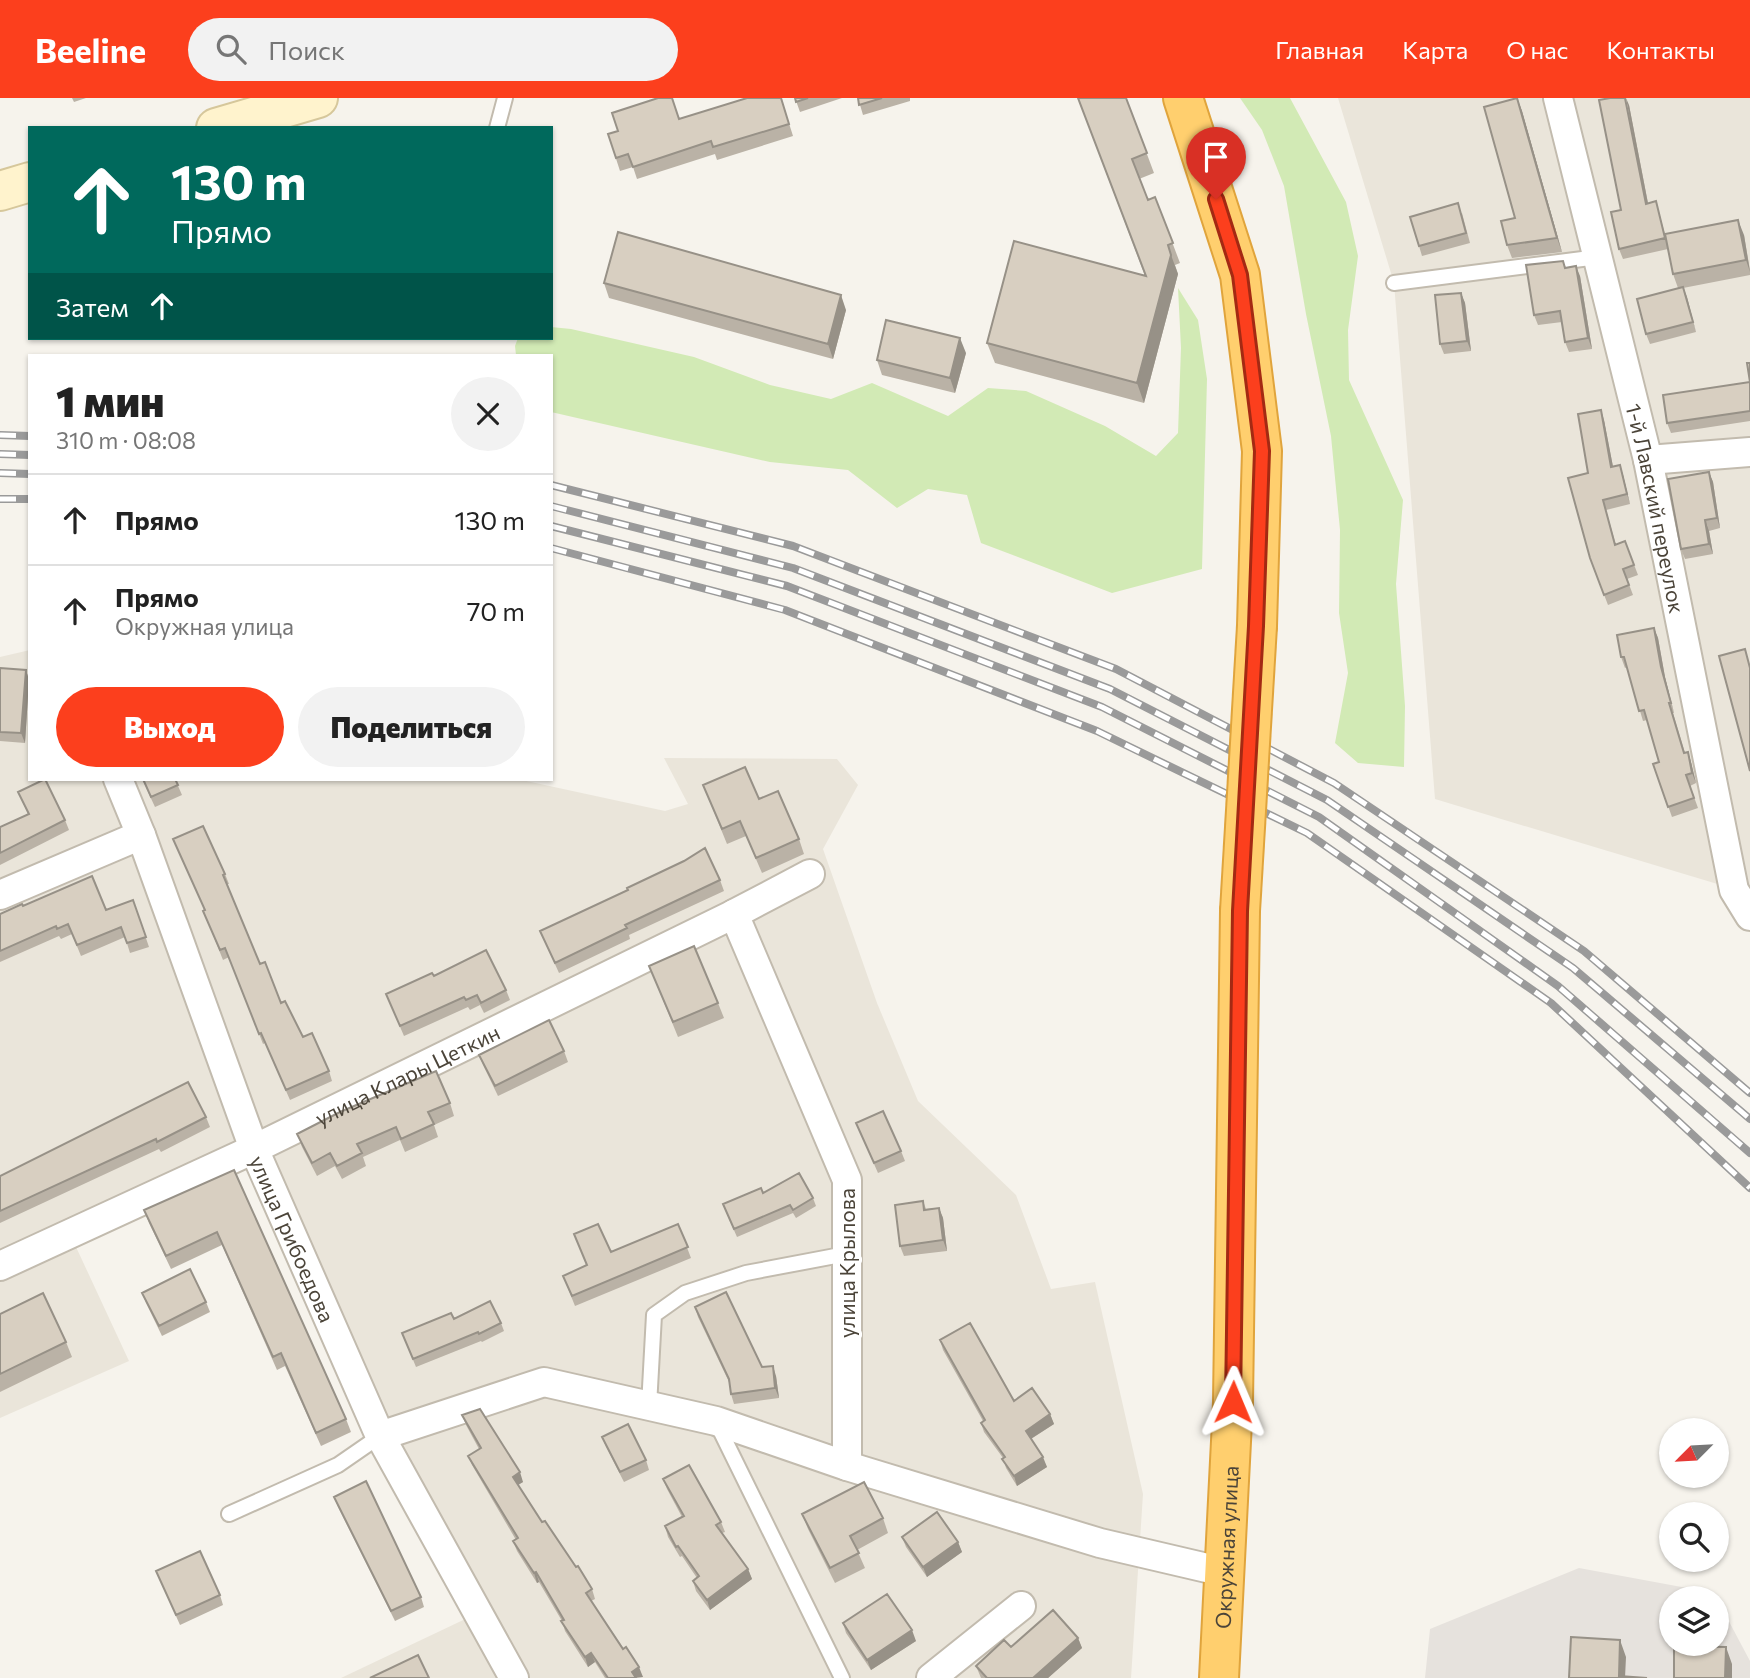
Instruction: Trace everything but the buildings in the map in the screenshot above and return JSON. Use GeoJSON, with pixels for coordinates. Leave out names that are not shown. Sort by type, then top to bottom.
{"type":"FeatureCollection","features":[{"type":"Feature","properties":{"kind":"highway","name":"Окружная улица"},"geometry":{"type":"LineString","coordinates":[[1183,98],[1240,275],[1262,451],[1256,626],[1240,911],[1233,1402],[1219,1678]]}},
{"type":"Feature","properties":{"kind":"street"},"geometry":{"type":"LineString","coordinates":[[231,126],[262,122],[318,98]]}},
{"type":"Feature","properties":{"kind":"street","name":"1-й Лавский переулок"},"geometry":{"type":"LineString","coordinates":[[1558,98],[1648,460],[1734,890],[1750,916]]}},
{"type":"Feature","properties":{"kind":"street"},"geometry":{"type":"LineString","coordinates":[[0,191],[28,183]]}},
{"type":"Feature","properties":{"kind":"street"},"geometry":{"type":"LineString","coordinates":[[1648,460],[1750,452]]}},
{"type":"Feature","properties":{"kind":"street","name":"улица Грибоедова"},"geometry":{"type":"LineString","coordinates":[[119,781],[141,835],[254,1149],[380,1436],[514,1678]]}},
{"type":"Feature","properties":{"kind":"street"},"geometry":{"type":"LineString","coordinates":[[0,895],[141,835]]}},
{"type":"Feature","properties":{"kind":"street","name":"улица Клары Цеткин"},"geometry":{"type":"LineString","coordinates":[[0,1266],[254,1149],[734,914],[810,874]]}},
{"type":"Feature","properties":{"kind":"street","name":"улица Крылова"},"geometry":{"type":"LineString","coordinates":[[734,914],[847,1180],[847,1466]]}},
{"type":"Feature","properties":{"kind":"street"},"geometry":{"type":"LineString","coordinates":[[380,1436],[544,1382],[716,1421],[847,1466],[1100,1543],[1224,1572]]}},
{"type":"Feature","properties":{"kind":"street"},"geometry":{"type":"LineString","coordinates":[[931,1678],[1021,1606]]}},
{"type":"Feature","properties":{"kind":"lane"},"geometry":{"type":"LineString","coordinates":[[498,126],[505,98]]}},
{"type":"Feature","properties":{"kind":"lane"},"geometry":{"type":"LineString","coordinates":[[1394,283],[1598,257]]}},
{"type":"Feature","properties":{"kind":"lane"},"geometry":{"type":"LineString","coordinates":[[649,1406],[654,1315],[685,1293],[746,1273],[846,1254]]}},
{"type":"Feature","properties":{"kind":"lane"},"geometry":{"type":"LineString","coordinates":[[716,1421],[842,1678]]}},
{"type":"Feature","properties":{"kind":"lane"},"geometry":{"type":"LineString","coordinates":[[229,1514],[338,1465],[380,1436]]}},
{"type":"Feature","properties":{"kind":"shaded area"},"geometry":{"type":"Polygon","coordinates":[[[1338,98],[1750,98],[1750,916],[1734,889],[1435,799],[1394,283],[1338,98]]]}},
{"type":"Feature","properties":{"kind":"shaded area"},"geometry":{"type":"Polygon","coordinates":[[[28,650],[28,781],[526,781],[665,811],[688,804],[664,758],[837,759],[858,785],[823,849],[877,1003],[918,1101],[1016,1195],[1051,1289],[1095,1282],[1143,1494],[1131,1678],[341,1678],[478,1613],[253,1150],[70,1234],[129,1361],[0,1418],[0,657],[28,650]]]}},
{"type":"Feature","properties":{"kind":"shaded area"},"geometry":{"type":"Polygon","coordinates":[[[1579,1568],[1676,1586],[1659,1586],[1659,1656],[1729,1656],[1729,1622],[1750,1661],[1750,1678],[1425,1678],[1430,1629],[1579,1568]]]}},
{"type":"Feature","properties":{"kind":"green space"},"geometry":{"type":"Polygon","coordinates":[[[1240,98],[1290,98],[1346,202],[1358,256],[1348,330],[1349,380],[1403,500],[1396,584],[1405,706],[1404,767],[1358,763],[1335,743],[1348,673],[1339,613],[1340,530],[1331,436],[1284,186],[1262,130],[1240,98]]]}},
{"type":"Feature","properties":{"kind":"green space"},"geometry":{"type":"Polygon","coordinates":[[[1178,288],[1198,320],[1207,379],[1202,569],[1112,593],[981,543],[967,495],[928,489],[897,508],[848,470],[770,462],[553,412],[553,354],[516,354],[515,346],[517,340],[553,340],[553,327],[571,329],[694,357],[770,385],[831,399],[872,383],[948,416],[988,388],[1026,391],[1105,426],[1156,456],[1178,433],[1181,348],[1178,288]]]}},
{"type":"Feature","properties":{"kind":"railway"},"geometry":{"type":"LineString","coordinates":[[0,435],[28,436]]}},
{"type":"Feature","properties":{"kind":"railway"},"geometry":{"type":"LineString","coordinates":[[0,454],[28,455]]}},
{"type":"Feature","properties":{"kind":"railway"},"geometry":{"type":"LineString","coordinates":[[0,473],[28,474]]}},
{"type":"Feature","properties":{"kind":"railway"},"geometry":{"type":"LineString","coordinates":[[553,486],[793,546],[1116,669],[1334,783],[1584,951],[1750,1093]]}},
{"type":"Feature","properties":{"kind":"railway"},"geometry":{"type":"LineString","coordinates":[[0,499],[28,499]]}},
{"type":"Feature","properties":{"kind":"railway"},"geometry":{"type":"LineString","coordinates":[[553,507],[793,568],[1110,689],[1327,800],[1573,968],[1750,1119]]}},
{"type":"Feature","properties":{"kind":"railway"},"geometry":{"type":"LineString","coordinates":[[553,527],[787,586],[1102,707],[1319,817],[1558,986],[1750,1153]]}},
{"type":"Feature","properties":{"kind":"railway"},"geometry":{"type":"LineString","coordinates":[[553,549],[785,610],[1097,731],[1307,833],[1551,1003],[1750,1188]]}},
{"type":"Feature","properties":{"kind":"route"},"geometry":{"type":"LineString","coordinates":[[1216,199],[1240,275],[1262,451],[1256,626],[1240,911],[1233,1402]]}}]}
